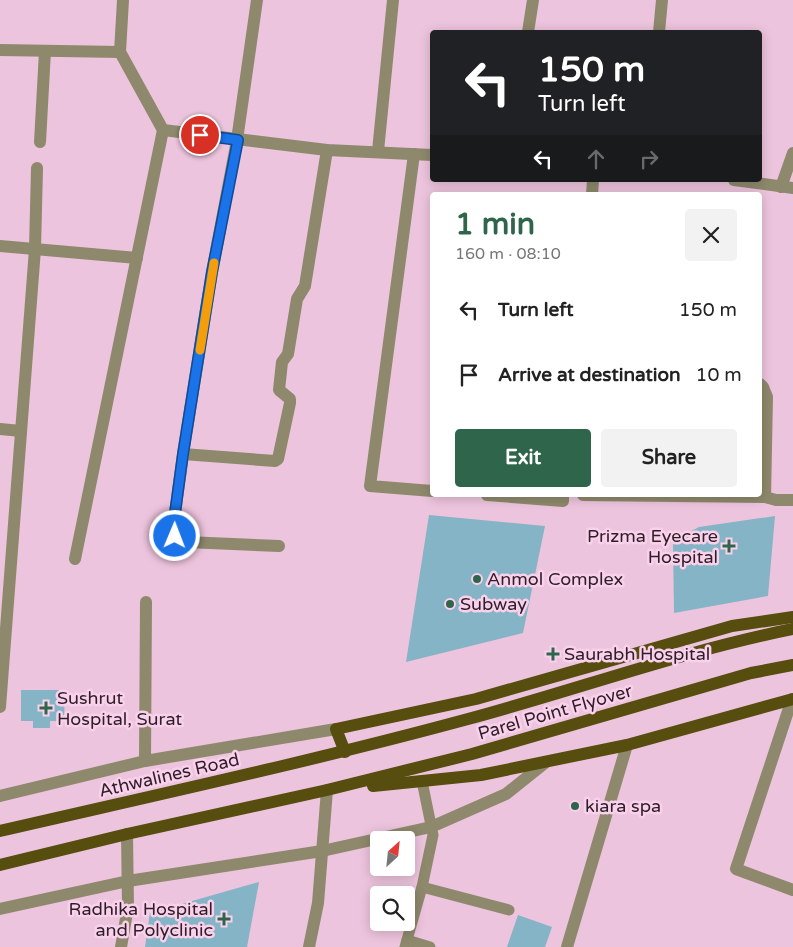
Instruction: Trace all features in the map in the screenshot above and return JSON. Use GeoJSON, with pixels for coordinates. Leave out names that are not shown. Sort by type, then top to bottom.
{"type":"FeatureCollection","features":[{"type":"Feature","properties":{"kind":"main road"},"geometry":{"type":"LineString","coordinates":[[345,752],[336,729],[476,699],[732,626],[793,617]]}},
{"type":"Feature","properties":{"kind":"main road","name":"Parel Point Flyover"},"geometry":{"type":"LineString","coordinates":[[345,752],[470,718],[740,639],[793,629]]}},
{"type":"Feature","properties":{"kind":"main road","name":"Parel Point Flyover"},"geometry":{"type":"LineString","coordinates":[[327,790],[472,754],[751,673],[793,665]]}},
{"type":"Feature","properties":{"kind":"main road"},"geometry":{"type":"LineString","coordinates":[[0,865],[128,834],[327,790],[481,775],[546,762],[627,745],[793,699]]}},
{"type":"Feature","properties":{"kind":"main road","name":"Athwalines Road"},"geometry":{"type":"LineString","coordinates":[[0,831],[345,752]]}},
{"type":"Feature","properties":{"kind":"street"},"geometry":{"type":"LineString","coordinates":[[75,559],[163,130],[120,52],[123,0]]}},
{"type":"Feature","properties":{"kind":"street"},"geometry":{"type":"LineString","coordinates":[[258,0],[238,140],[215,253],[173,528],[175,536],[180,541],[279,546]]}},
{"type":"Feature","properties":{"kind":"street"},"geometry":{"type":"LineString","coordinates":[[378,151],[393,0]]}},
{"type":"Feature","properties":{"kind":"street"},"geometry":{"type":"LineString","coordinates":[[528,30],[532,0]]}},
{"type":"Feature","properties":{"kind":"street"},"geometry":{"type":"LineString","coordinates":[[659,30],[662,0]]}},
{"type":"Feature","properties":{"kind":"street"},"geometry":{"type":"LineString","coordinates":[[0,50],[120,52]]}},
{"type":"Feature","properties":{"kind":"street"},"geometry":{"type":"LineString","coordinates":[[40,142],[45,51]]}},
{"type":"Feature","properties":{"kind":"street"},"geometry":{"type":"LineString","coordinates":[[163,130],[327,150],[378,151],[430,156]]}},
{"type":"Feature","properties":{"kind":"street"},"geometry":{"type":"LineString","coordinates":[[183,454],[275,461],[278,459],[290,403],[290,399],[279,390],[282,362],[288,354],[297,299],[305,286],[327,150]]}},
{"type":"Feature","properties":{"kind":"street"},"geometry":{"type":"LineString","coordinates":[[749,182],[787,187],[793,153]]}},
{"type":"Feature","properties":{"kind":"street"},"geometry":{"type":"LineString","coordinates":[[414,154],[370,486],[430,491]]}},
{"type":"Feature","properties":{"kind":"street"},"geometry":{"type":"LineString","coordinates":[[0,706],[6,548],[21,431],[35,249],[37,168]]}},
{"type":"Feature","properties":{"kind":"street"},"geometry":{"type":"LineString","coordinates":[[0,246],[137,258]]}},
{"type":"Feature","properties":{"kind":"street"},"geometry":{"type":"LineString","coordinates":[[762,385],[766,396],[765,497]]}},
{"type":"Feature","properties":{"kind":"street"},"geometry":{"type":"LineString","coordinates":[[0,429],[21,431]]}},
{"type":"Feature","properties":{"kind":"street"},"geometry":{"type":"LineString","coordinates":[[512,497],[563,501],[563,497]]}},
{"type":"Feature","properties":{"kind":"street"},"geometry":{"type":"LineString","coordinates":[[762,497],[776,500],[793,500]]}},
{"type":"Feature","properties":{"kind":"street"},"geometry":{"type":"LineString","coordinates":[[145,761],[146,602]]}},
{"type":"Feature","properties":{"kind":"street"},"geometry":{"type":"LineString","coordinates":[[793,699],[736,869],[793,890]]}},
{"type":"Feature","properties":{"kind":"street"},"geometry":{"type":"LineString","coordinates":[[0,796],[145,761],[336,729]]}},
{"type":"Feature","properties":{"kind":"street"},"geometry":{"type":"LineString","coordinates":[[567,947],[627,745]]}},
{"type":"Feature","properties":{"kind":"street"},"geometry":{"type":"LineString","coordinates":[[0,909],[128,881],[322,851],[431,827],[506,794],[546,762]]}},
{"type":"Feature","properties":{"kind":"street"},"geometry":{"type":"LineString","coordinates":[[309,947],[318,903],[327,790]]}},
{"type":"Feature","properties":{"kind":"street"},"geometry":{"type":"LineString","coordinates":[[122,947],[128,907],[128,834]]}},
{"type":"Feature","properties":{"kind":"lane"},"geometry":{"type":"LineString","coordinates":[[422,780],[433,835],[422,887],[406,943],[430,947]]}},
{"type":"Feature","properties":{"kind":"lane"},"geometry":{"type":"LineString","coordinates":[[422,887],[509,910]]}},
{"type":"Feature","properties":{"kind":"building","name":"Anmol Complex"},"geometry":{"type":"Polygon","coordinates":[[[429,515],[545,526],[523,633],[406,662],[429,515]]]}},
{"type":"Feature","properties":{"kind":"building"},"geometry":{"type":"Polygon","coordinates":[[[775,516],[768,596],[674,613],[673,541],[699,527],[775,516]]]}},
{"type":"Feature","properties":{"kind":"building"},"geometry":{"type":"Polygon","coordinates":[[[21,690],[65,690],[64,721],[50,721],[50,728],[33,728],[33,721],[21,721],[21,690]]]}},
{"type":"Feature","properties":{"kind":"building"},"geometry":{"type":"Polygon","coordinates":[[[259,882],[247,947],[145,947],[150,913],[259,882]]]}},
{"type":"Feature","properties":{"kind":"building"},"geometry":{"type":"Polygon","coordinates":[[[518,915],[552,927],[545,947],[507,947],[518,915]]]}},
{"type":"Feature","properties":{"kind":"slow traffic"},"geometry":{"type":"LineString","coordinates":[[200,350],[214,263]]}},
{"type":"Feature","properties":{"kind":"place","name":"Prizma Eyecare Hospital"},"geometry":{"type":"Point","coordinates":[729,546]}},
{"type":"Feature","properties":{"kind":"place","name":"Anmol Complex"},"geometry":{"type":"Point","coordinates":[477,579]}},
{"type":"Feature","properties":{"kind":"place","name":"Subway"},"geometry":{"type":"Point","coordinates":[450,604]}},
{"type":"Feature","properties":{"kind":"place","name":"Saurabh Hospital"},"geometry":{"type":"Point","coordinates":[553,654]}},
{"type":"Feature","properties":{"kind":"place","name":"Sushrut Hospital, Surat"},"geometry":{"type":"Point","coordinates":[46,708]}},
{"type":"Feature","properties":{"kind":"place","name":"kiara spa"},"geometry":{"type":"Point","coordinates":[575,806]}},
{"type":"Feature","properties":{"kind":"place","name":"Radhika Hospital and Polyclinic"},"geometry":{"type":"Point","coordinates":[224,919]}},
{"type":"Feature","properties":{"kind":"route"},"geometry":{"type":"LineString","coordinates":[[175,536],[173,528],[183,454],[215,253],[238,140],[200,135]]}}]}
